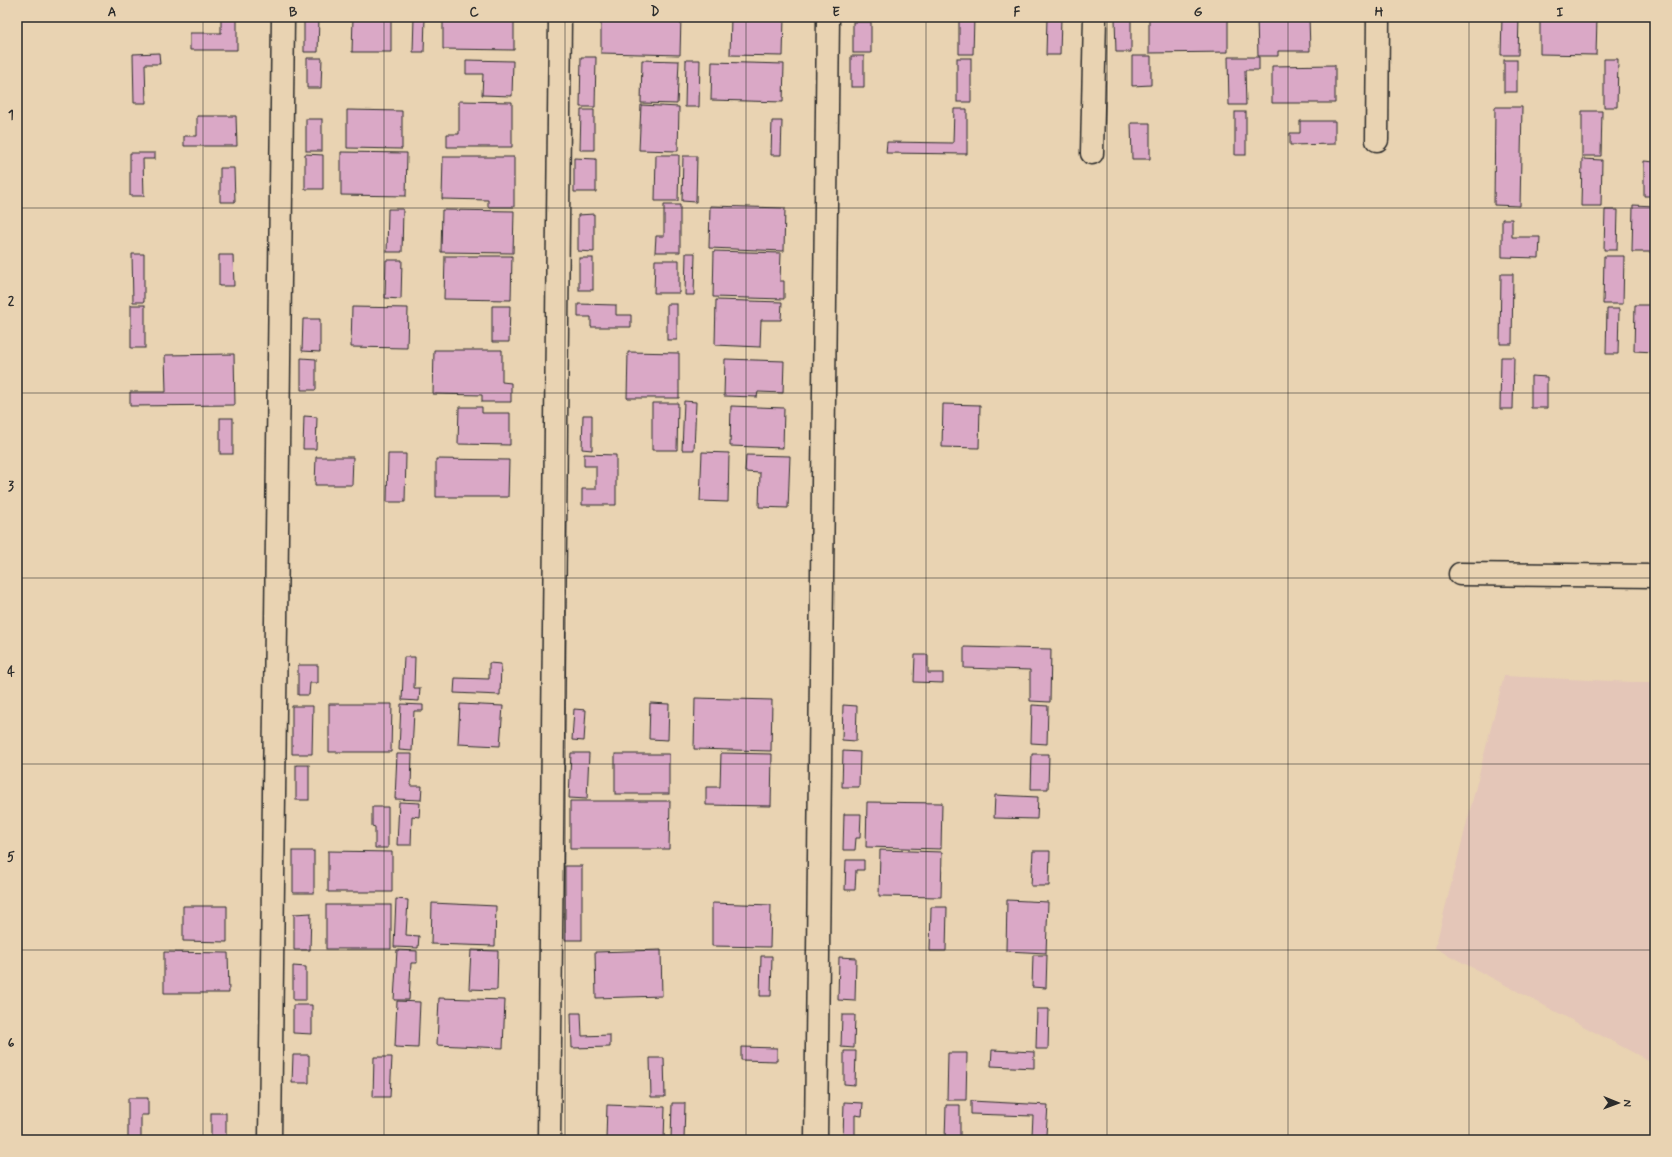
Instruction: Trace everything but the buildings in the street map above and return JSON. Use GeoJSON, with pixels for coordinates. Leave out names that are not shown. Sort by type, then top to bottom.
{"type":"FeatureCollection","features":[{"type":"Feature","properties":{"kind":"street"},"geometry":{"type":"LineString","coordinates":[[270,1140],[283,17]]}},
{"type":"Feature","properties":{"kind":"street"},"geometry":{"type":"LineString","coordinates":[[549,1140],[560,17]]}},
{"type":"Feature","properties":{"kind":"street"},"geometry":{"type":"LineString","coordinates":[[816,1140],[828,17]]}},
{"type":"Feature","properties":{"kind":"street"},"geometry":{"type":"LineString","coordinates":[[1092,153],[1095,17]]}},
{"type":"Feature","properties":{"kind":"street"},"geometry":{"type":"LineString","coordinates":[[1377,140],[1378,17]]}},
{"type":"Feature","properties":{"kind":"street"},"geometry":{"type":"LineString","coordinates":[[1460,574],[1655,576]]}},
{"type":"Feature","properties":{"kind":"shaded area"},"geometry":{"type":"Polygon","coordinates":[[[1504,676],[1655,683],[1655,1064],[1435,948],[1504,676]]]}}]}
